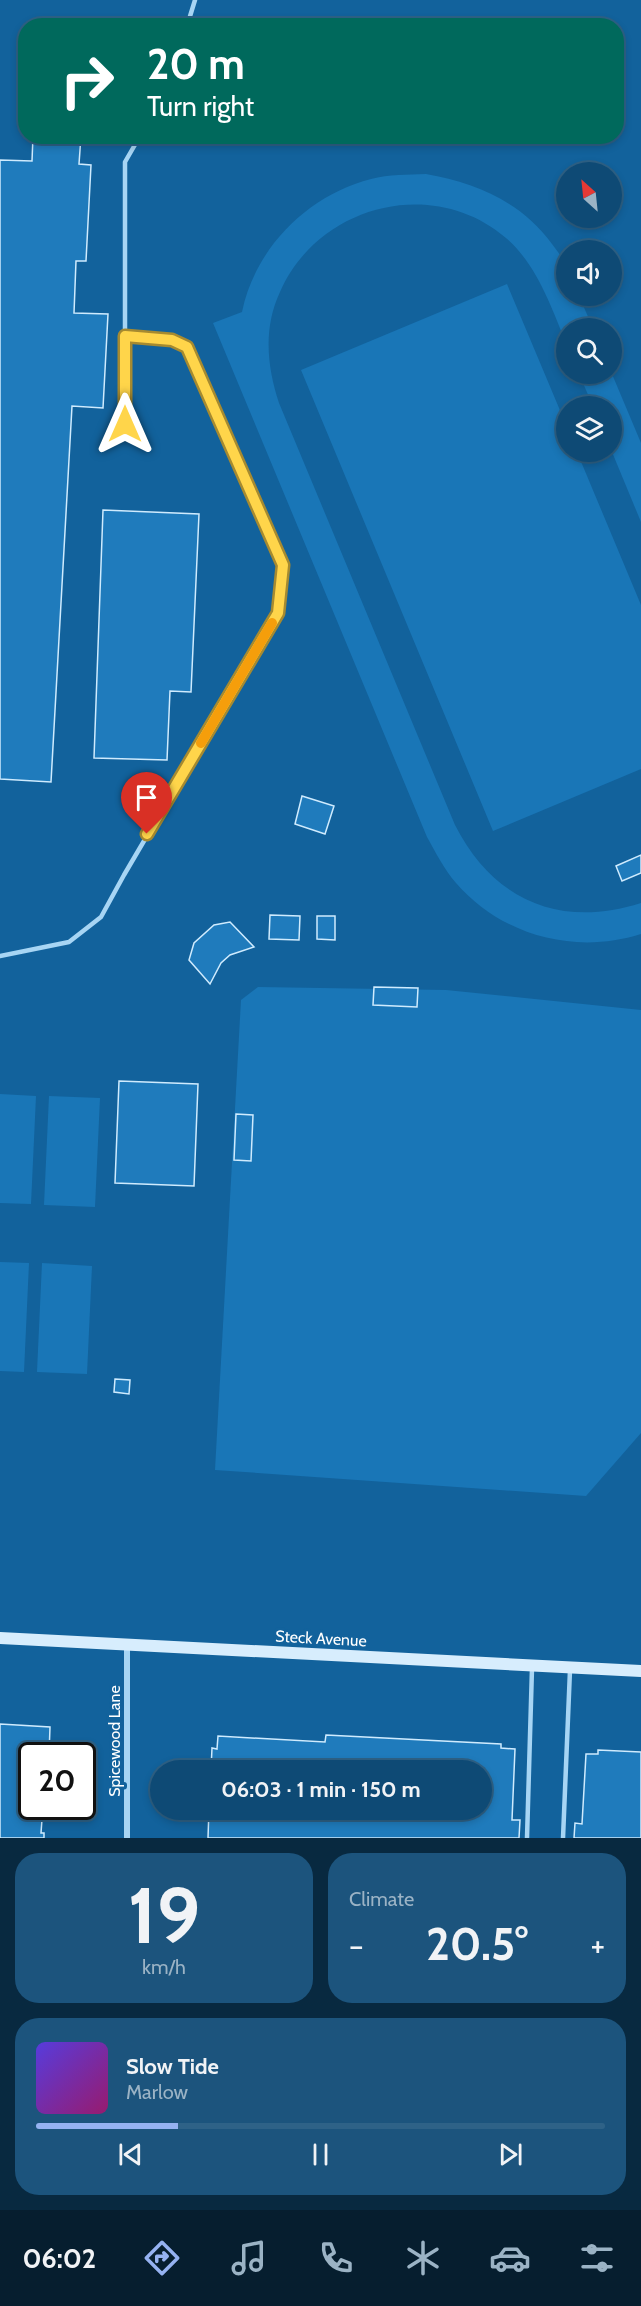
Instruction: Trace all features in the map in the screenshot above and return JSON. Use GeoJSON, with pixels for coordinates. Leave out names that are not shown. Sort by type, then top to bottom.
{"type":"FeatureCollection","features":[{"type":"Feature","properties":{"kind":"street","name":"Steck Avenue"},"geometry":{"type":"LineString","coordinates":[[0,1638],[641,1671]]}},
{"type":"Feature","properties":{"kind":"street","name":"Spicewood Lane"},"geometry":{"type":"LineString","coordinates":[[127,1644],[127,1838]]}},
{"type":"Feature","properties":{"kind":"lane"},"geometry":{"type":"LineString","coordinates":[[189,18],[195,0]]}},
{"type":"Feature","properties":{"kind":"lane"},"geometry":{"type":"LineString","coordinates":[[125,424],[125,162],[135,144]]}},
{"type":"Feature","properties":{"kind":"lane"},"geometry":{"type":"LineString","coordinates":[[0,956],[69,942],[101,917],[278,613],[283,565],[187,347],[172,340],[125,336]]}},
{"type":"Feature","properties":{"kind":"lane"},"geometry":{"type":"LineString","coordinates":[[527,1838],[532,1665]]}},
{"type":"Feature","properties":{"kind":"lane"},"geometry":{"type":"LineString","coordinates":[[563,1838],[570,1667]]}},
{"type":"Feature","properties":{"kind":"shaded area"},"geometry":{"type":"Polygon","coordinates":[[[426,174],[445,178],[480,189],[512,206],[540,229],[556,250],[556,306],[583,306],[589,318],[556,319],[527,261],[506,238],[477,219],[445,208],[412,204],[380,209],[349,220],[321,238],[298,262],[280,292],[269,333],[272,376],[279,403],[455,825],[471,851],[489,872],[509,889],[532,902],[557,910],[583,912],[611,910],[641,903],[641,934],[616,940],[566,941],[517,928],[474,901],[456,883],[440,861],[427,837],[213,323],[242,312],[259,266],[272,246],[306,211],[348,187],[392,175],[426,174]]]}},
{"type":"Feature","properties":{"kind":"shaded area"},"geometry":{"type":"Polygon","coordinates":[[[507,284],[556,401],[556,462],[581,462],[641,605],[641,769],[493,831],[301,370],[507,284]]]}},
{"type":"Feature","properties":{"kind":"shaded area"},"geometry":{"type":"Polygon","coordinates":[[[583,384],[616,384],[621,396],[589,396],[583,384]]]}},
{"type":"Feature","properties":{"kind":"shaded area"},"geometry":{"type":"Polygon","coordinates":[[[622,398],[641,443],[641,522],[616,462],[622,462],[622,398]]]}},
{"type":"Feature","properties":{"kind":"shaded area"},"geometry":{"type":"Polygon","coordinates":[[[258,987],[446,990],[641,1010],[641,1433],[586,1496],[215,1470],[241,1000],[258,987]]]}},
{"type":"Feature","properties":{"kind":"shaded area"},"geometry":{"type":"Polygon","coordinates":[[[0,1094],[36,1096],[31,1204],[0,1203],[0,1094]]]}},
{"type":"Feature","properties":{"kind":"shaded area"},"geometry":{"type":"Polygon","coordinates":[[[49,1096],[100,1098],[95,1207],[44,1205],[49,1096]]]}},
{"type":"Feature","properties":{"kind":"shaded area"},"geometry":{"type":"Polygon","coordinates":[[[0,1262],[29,1263],[24,1372],[0,1371],[0,1262]]]}},
{"type":"Feature","properties":{"kind":"shaded area"},"geometry":{"type":"Polygon","coordinates":[[[42,1263],[92,1266],[87,1374],[37,1372],[42,1263]]]}},
{"type":"Feature","properties":{"kind":"building"},"geometry":{"type":"Polygon","coordinates":[[[33,144],[80,144],[79,164],[91,165],[86,261],[76,261],[74,313],[108,314],[103,408],[72,406],[51,782],[0,779],[0,160],[32,161],[33,144]]]}},
{"type":"Feature","properties":{"kind":"building"},"geometry":{"type":"Polygon","coordinates":[[[103,510],[199,514],[191,692],[170,691],[167,760],[94,758],[103,510]]]}},
{"type":"Feature","properties":{"kind":"building"},"geometry":{"type":"Polygon","coordinates":[[[302,796],[334,806],[325,834],[295,824],[302,796]]]}},
{"type":"Feature","properties":{"kind":"building"},"geometry":{"type":"Polygon","coordinates":[[[641,855],[641,873],[622,881],[616,866],[641,855]]]}},
{"type":"Feature","properties":{"kind":"building"},"geometry":{"type":"Polygon","coordinates":[[[270,915],[300,916],[299,940],[269,939],[270,915]]]}},
{"type":"Feature","properties":{"kind":"building"},"geometry":{"type":"Polygon","coordinates":[[[317,916],[335,916],[335,940],[317,939],[317,916]]]}},
{"type":"Feature","properties":{"kind":"building"},"geometry":{"type":"Polygon","coordinates":[[[230,922],[254,947],[230,955],[221,963],[210,984],[189,960],[194,943],[214,925],[230,922]]]}},
{"type":"Feature","properties":{"kind":"building"},"geometry":{"type":"Polygon","coordinates":[[[374,987],[418,988],[417,1007],[373,1005],[374,987]]]}},
{"type":"Feature","properties":{"kind":"building"},"geometry":{"type":"Polygon","coordinates":[[[119,1081],[198,1084],[194,1186],[115,1183],[119,1081]]]}},
{"type":"Feature","properties":{"kind":"building"},"geometry":{"type":"Polygon","coordinates":[[[236,1114],[253,1115],[251,1161],[234,1160],[236,1114]]]}},
{"type":"Feature","properties":{"kind":"building"},"geometry":{"type":"Polygon","coordinates":[[[115,1379],[130,1380],[129,1394],[114,1392],[115,1379]]]}},
{"type":"Feature","properties":{"kind":"building"},"geometry":{"type":"Polygon","coordinates":[[[0,1724],[50,1727],[49,1742],[18,1742],[18,1820],[42,1820],[41,1833],[44,1833],[44,1838],[0,1838],[0,1724]]]}},
{"type":"Feature","properties":{"kind":"building"},"geometry":{"type":"Polygon","coordinates":[[[326,1735],[501,1744],[501,1748],[515,1749],[512,1820],[520,1820],[519,1838],[208,1838],[209,1820],[492,1820],[492,1760],[211,1760],[212,1748],[217,1749],[218,1736],[325,1742],[326,1735]]]}},
{"type":"Feature","properties":{"kind":"building"},"geometry":{"type":"Polygon","coordinates":[[[598,1750],[641,1752],[641,1838],[574,1838],[575,1823],[582,1824],[586,1754],[598,1754],[598,1750]]]}},
{"type":"Feature","properties":{"kind":"slow traffic"},"geometry":{"type":"LineString","coordinates":[[201,743],[272,623]]}},
{"type":"Feature","properties":{"kind":"route"},"geometry":{"type":"LineString","coordinates":[[125,424],[125,336],[172,340],[187,347],[283,565],[278,613],[147,834]]}}]}
